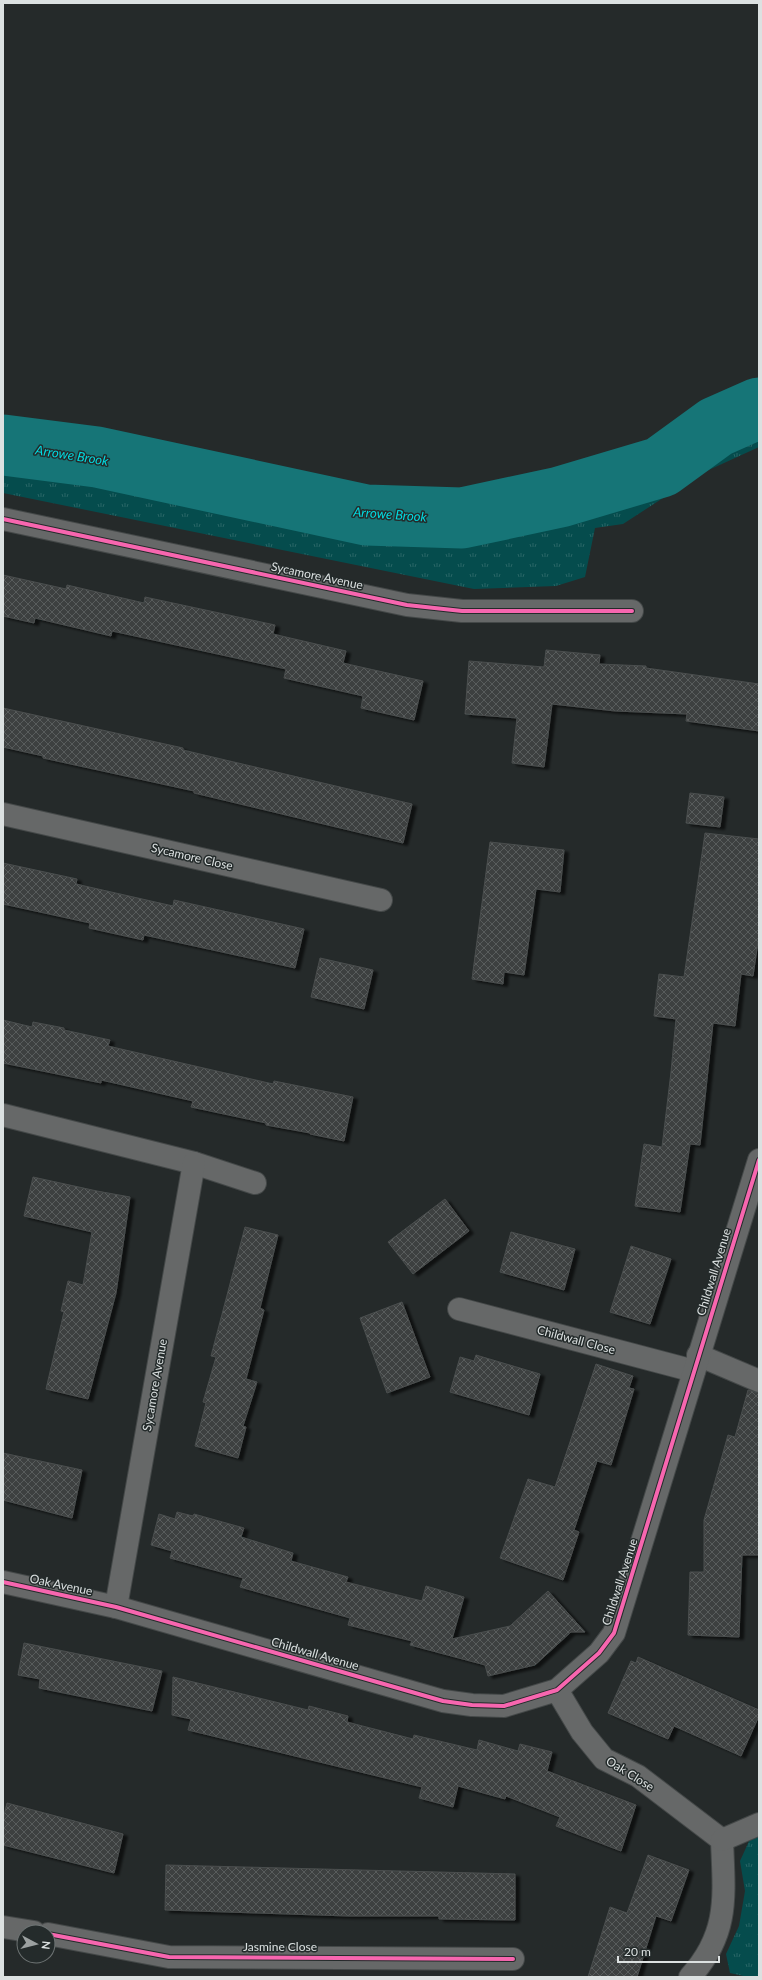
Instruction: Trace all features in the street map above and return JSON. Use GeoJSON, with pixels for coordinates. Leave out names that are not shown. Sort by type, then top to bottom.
{"type":"FeatureCollection","features":[{"type":"Feature","properties":{"kind":"street","name":"Sycamore Avenue"},"geometry":{"type":"LineString","coordinates":[[3,519],[407,605],[462,611],[632,611]]}},
{"type":"Feature","properties":{"kind":"street","name":"Sycamore Close"},"geometry":{"type":"LineString","coordinates":[[3,814],[381,900]]}},
{"type":"Feature","properties":{"kind":"street"},"geometry":{"type":"LineString","coordinates":[[3,1115],[194,1163],[255,1183]]}},
{"type":"Feature","properties":{"kind":"street","name":"Childwall Avenue"},"geometry":{"type":"LineString","coordinates":[[116,1607],[443,1701],[472,1705],[504,1706],[557,1690],[599,1653],[614,1633],[759,1160]]}},
{"type":"Feature","properties":{"kind":"street","name":"Sycamore Avenue"},"geometry":{"type":"LineString","coordinates":[[116,1607],[194,1163]]}},
{"type":"Feature","properties":{"kind":"street","name":"Childwall Close"},"geometry":{"type":"LineString","coordinates":[[459,1309],[696,1363],[759,1381]]}},
{"type":"Feature","properties":{"kind":"street","name":"Oak Avenue"},"geometry":{"type":"LineString","coordinates":[[3,1582],[116,1607]]}},
{"type":"Feature","properties":{"kind":"street","name":"Oak Close"},"geometry":{"type":"LineString","coordinates":[[557,1690],[582,1732],[604,1759],[638,1776],[722,1840]]}},
{"type":"Feature","properties":{"kind":"street"},"geometry":{"type":"LineString","coordinates":[[690,1977],[704,1962],[718,1934],[725,1900],[722,1840],[759,1824]]}},
{"type":"Feature","properties":{"kind":"street"},"geometry":{"type":"LineString","coordinates":[[3,1927],[16,1929]]}},
{"type":"Feature","properties":{"kind":"street","name":"Jasmine Close"},"geometry":{"type":"LineString","coordinates":[[56,1936],[169,1957],[513,1959]]}},
{"type":"Feature","properties":{"kind":"green space"},"geometry":{"type":"Polygon","coordinates":[[[759,408],[759,447],[700,474],[623,524],[595,528],[585,577],[556,586],[474,589],[3,493],[3,445],[97,457],[366,515],[462,518],[560,497],[661,467],[716,427],[759,408]]]}},
{"type":"Feature","properties":{"kind":"green space"},"geometry":{"type":"Polygon","coordinates":[[[759,1836],[759,1977],[748,1977],[730,1973],[726,1954],[739,1926],[745,1891],[740,1861],[750,1839],[759,1836]]]}},
{"type":"Feature","properties":{"kind":"building"},"geometry":{"type":"Polygon","coordinates":[[[3,575],[66,589],[67,585],[144,603],[145,597],[275,625],[273,634],[346,651],[343,663],[423,681],[414,720],[361,708],[363,696],[284,678],[286,669],[112,631],[111,636],[35,618],[34,623],[3,616],[3,575]]]}},
{"type":"Feature","properties":{"kind":"building"},"geometry":{"type":"Polygon","coordinates":[[[546,650],[600,655],[599,664],[646,666],[646,668],[759,684],[759,731],[686,721],[687,714],[615,711],[552,704],[544,767],[512,763],[517,718],[465,714],[469,661],[544,667],[546,650]]]}},
{"type":"Feature","properties":{"kind":"building"},"geometry":{"type":"Polygon","coordinates":[[[3,708],[183,748],[183,750],[412,804],[403,843],[194,793],[194,791],[43,758],[43,756],[3,747],[3,708]]]}},
{"type":"Feature","properties":{"kind":"building"},"geometry":{"type":"Polygon","coordinates":[[[690,793],[724,797],[720,827],[686,823],[690,793]]]}},
{"type":"Feature","properties":{"kind":"building"},"geometry":{"type":"Polygon","coordinates":[[[705,833],[759,839],[759,935],[753,976],[741,974],[735,1026],[713,1023],[700,1145],[690,1144],[680,1212],[635,1206],[644,1144],[662,1147],[671,1072],[676,1019],[654,1016],[659,974],[684,977],[705,833]]]}},
{"type":"Feature","properties":{"kind":"building"},"geometry":{"type":"Polygon","coordinates":[[[490,842],[564,850],[560,892],[536,889],[524,975],[504,972],[503,984],[472,979],[490,842]]]}},
{"type":"Feature","properties":{"kind":"building"},"geometry":{"type":"Polygon","coordinates":[[[3,863],[77,879],[76,884],[173,906],[174,900],[304,929],[295,968],[144,935],[143,940],[89,928],[90,923],[3,904],[3,863]]]}},
{"type":"Feature","properties":{"kind":"building"},"geometry":{"type":"Polygon","coordinates":[[[320,958],[373,970],[364,1009],[311,997],[320,958]]]}},
{"type":"Feature","properties":{"kind":"building"},"geometry":{"type":"Polygon","coordinates":[[[3,1020],[32,1027],[33,1022],[64,1028],[64,1030],[110,1040],[108,1046],[273,1084],[274,1081],[353,1097],[344,1141],[266,1125],[266,1123],[191,1107],[193,1101],[101,1080],[101,1083],[3,1063],[3,1020]]]}},
{"type":"Feature","properties":{"kind":"building"},"geometry":{"type":"Polygon","coordinates":[[[33,1177],[130,1197],[116,1293],[88,1399],[46,1389],[64,1312],[61,1311],[68,1281],[83,1285],[92,1232],[24,1216],[33,1177]]]}},
{"type":"Feature","properties":{"kind":"building"},"geometry":{"type":"Polygon","coordinates":[[[445,1199],[469,1231],[413,1274],[388,1242],[445,1199]]]}},
{"type":"Feature","properties":{"kind":"building"},"geometry":{"type":"Polygon","coordinates":[[[245,1227],[278,1235],[260,1308],[264,1310],[246,1379],[257,1382],[243,1426],[246,1427],[238,1458],[195,1446],[206,1403],[203,1402],[216,1357],[211,1356],[245,1227]]]}},
{"type":"Feature","properties":{"kind":"building"},"geometry":{"type":"Polygon","coordinates":[[[511,1232],[575,1249],[564,1290],[500,1272],[511,1232]]]}},
{"type":"Feature","properties":{"kind":"building"},"geometry":{"type":"Polygon","coordinates":[[[631,1246],[671,1259],[650,1324],[610,1312],[631,1246]]]}},
{"type":"Feature","properties":{"kind":"building"},"geometry":{"type":"Polygon","coordinates":[[[402,1302],[430,1377],[387,1393],[360,1318],[402,1302]]]}},
{"type":"Feature","properties":{"kind":"building"},"geometry":{"type":"Polygon","coordinates":[[[476,1355],[540,1374],[529,1415],[450,1392],[460,1357],[474,1361],[476,1355]]]}},
{"type":"Feature","properties":{"kind":"building"},"geometry":{"type":"Polygon","coordinates":[[[596,1364],[633,1376],[629,1388],[634,1389],[611,1465],[597,1461],[574,1530],[579,1532],[563,1580],[500,1558],[528,1479],[555,1487],[596,1364]]]}},
{"type":"Feature","properties":{"kind":"building"},"geometry":{"type":"Polygon","coordinates":[[[748,1390],[759,1393],[759,1555],[742,1555],[739,1637],[688,1635],[690,1572],[704,1572],[704,1520],[728,1435],[735,1437],[748,1390]]]}},
{"type":"Feature","properties":{"kind":"building"},"geometry":{"type":"Polygon","coordinates":[[[3,1453],[82,1470],[72,1518],[3,1500],[3,1453]]]}},
{"type":"Feature","properties":{"kind":"building"},"geometry":{"type":"Polygon","coordinates":[[[177,1512],[193,1516],[194,1514],[244,1528],[241,1537],[293,1553],[291,1561],[348,1577],[346,1582],[422,1601],[426,1586],[464,1597],[452,1639],[510,1626],[548,1591],[585,1632],[571,1632],[535,1665],[488,1676],[485,1665],[410,1645],[412,1641],[348,1625],[350,1618],[240,1587],[243,1578],[170,1558],[172,1551],[151,1545],[159,1514],[175,1519],[177,1512]]]}},
{"type":"Feature","properties":{"kind":"building"},"geometry":{"type":"Polygon","coordinates":[[[24,1643],[162,1671],[152,1711],[39,1688],[40,1679],[18,1675],[24,1643]]]}},
{"type":"Feature","properties":{"kind":"building"},"geometry":{"type":"Polygon","coordinates":[[[638,1657],[759,1710],[759,1716],[741,1756],[674,1726],[668,1739],[608,1713],[631,1661],[636,1663],[638,1657]]]}},
{"type":"Feature","properties":{"kind":"building"},"geometry":{"type":"Polygon","coordinates":[[[173,1677],[308,1710],[309,1706],[348,1716],[347,1722],[413,1739],[414,1735],[477,1750],[479,1740],[518,1751],[520,1744],[552,1752],[547,1771],[636,1805],[621,1851],[556,1826],[560,1817],[506,1796],[505,1799],[458,1786],[453,1807],[419,1798],[422,1787],[188,1730],[191,1719],[172,1715],[173,1677]]]}},
{"type":"Feature","properties":{"kind":"building"},"geometry":{"type":"Polygon","coordinates":[[[7,1803],[123,1834],[114,1873],[3,1845],[3,1819],[7,1803]]]}},
{"type":"Feature","properties":{"kind":"building"},"geometry":{"type":"Polygon","coordinates":[[[648,1855],[689,1870],[671,1921],[656,1916],[637,1977],[588,1977],[610,1907],[627,1913],[648,1855]]]}},
{"type":"Feature","properties":{"kind":"building"},"geometry":{"type":"Polygon","coordinates":[[[166,1865],[515,1874],[515,1920],[439,1919],[439,1916],[348,1916],[165,1910],[166,1865]]]}},
{"type":"Feature","properties":{"kind":"waterway","name":"Arrowe Brook"},"geometry":{"type":"LineString","coordinates":[[3,445],[97,457],[366,515],[462,518],[560,497],[661,467],[716,427],[759,408]]}},
{"type":"Feature","properties":{"kind":"cycle path"},"geometry":{"type":"LineString","coordinates":[[3,519],[407,605],[462,611],[632,611]]}},
{"type":"Feature","properties":{"kind":"cycle path"},"geometry":{"type":"LineString","coordinates":[[3,1582],[116,1607],[443,1701],[472,1705],[504,1706],[557,1690],[599,1653],[614,1633],[759,1160]]}},
{"type":"Feature","properties":{"kind":"cycle path"},"geometry":{"type":"LineString","coordinates":[[56,1936],[169,1957],[513,1959]]}}]}
